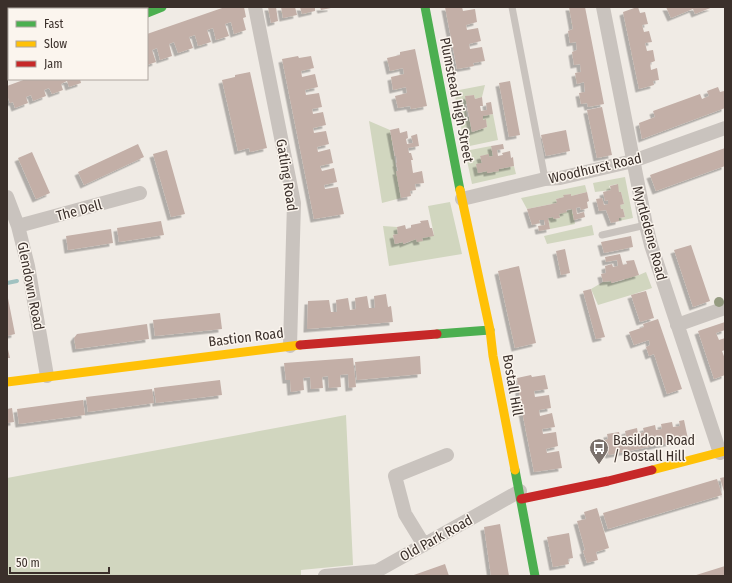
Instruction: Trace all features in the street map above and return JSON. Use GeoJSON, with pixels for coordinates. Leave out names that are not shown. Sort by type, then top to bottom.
{"type":"FeatureCollection","features":[{"type":"Feature","properties":{"kind":"main road"},"geometry":{"type":"LineString","coordinates":[[148,13],[162,7]]}},
{"type":"Feature","properties":{"kind":"main road","name":"Plumstead High Street"},"geometry":{"type":"LineString","coordinates":[[425,7],[462,199]]}},
{"type":"Feature","properties":{"kind":"main road","name":"Bostall Hill"},"geometry":{"type":"LineString","coordinates":[[462,199],[490,330],[493,356],[536,576]]}},
{"type":"Feature","properties":{"kind":"main road","name":"Bastion Road"},"geometry":{"type":"LineString","coordinates":[[7,382],[290,346],[490,330]]}},
{"type":"Feature","properties":{"kind":"main road"},"geometry":{"type":"LineString","coordinates":[[520,495],[608,482],[722,452]]}},
{"type":"Feature","properties":{"kind":"street","name":"Gatling Road"},"geometry":{"type":"LineString","coordinates":[[255,7],[294,203],[290,346]]}},
{"type":"Feature","properties":{"kind":"street","name":"Myrtledene Road"},"geometry":{"type":"LineString","coordinates":[[603,7],[651,245],[677,325],[722,452]]}},
{"type":"Feature","properties":{"kind":"street","name":"Woodhurst Road"},"geometry":{"type":"LineString","coordinates":[[462,199],[545,179],[560,178],[633,161],[725,128]]}},
{"type":"Feature","properties":{"kind":"street","name":"The Dell"},"geometry":{"type":"LineString","coordinates":[[18,226],[140,193]]}},
{"type":"Feature","properties":{"kind":"street","name":"Glendown Road"},"geometry":{"type":"LineString","coordinates":[[7,198],[18,226],[28,266],[47,376]]}},
{"type":"Feature","properties":{"kind":"street"},"geometry":{"type":"LineString","coordinates":[[677,325],[725,308]]}},
{"type":"Feature","properties":{"kind":"street"},"geometry":{"type":"LineString","coordinates":[[424,545],[405,514],[395,476],[447,455]]}},
{"type":"Feature","properties":{"kind":"street","name":"Old Park Road"},"geometry":{"type":"LineString","coordinates":[[325,576],[377,571],[520,495]]}},
{"type":"Feature","properties":{"kind":"lane"},"geometry":{"type":"LineString","coordinates":[[512,7],[545,179]]}},
{"type":"Feature","properties":{"kind":"lane"},"geometry":{"type":"LineString","coordinates":[[602,235],[646,225]]}},
{"type":"Feature","properties":{"kind":"green space"},"geometry":{"type":"Polygon","coordinates":[[[485,85],[482,97],[475,99],[474,95],[466,96],[467,104],[465,104],[467,117],[469,117],[472,132],[487,127],[486,120],[483,120],[483,116],[493,114],[498,140],[465,147],[454,91],[485,85]]]}},
{"type":"Feature","properties":{"kind":"green space"},"geometry":{"type":"Polygon","coordinates":[[[369,121],[390,130],[401,198],[382,203],[369,121]]]}},
{"type":"Feature","properties":{"kind":"green space"},"geometry":{"type":"Polygon","coordinates":[[[491,146],[493,156],[480,156],[482,163],[478,173],[499,171],[499,169],[514,166],[516,174],[472,184],[465,151],[491,146]]]}},
{"type":"Feature","properties":{"kind":"green space"},"geometry":{"type":"Polygon","coordinates":[[[625,177],[633,218],[619,221],[619,218],[625,217],[623,209],[621,209],[620,205],[624,204],[617,184],[609,186],[611,190],[595,192],[593,183],[625,177]]]}},
{"type":"Feature","properties":{"kind":"green space"},"geometry":{"type":"Polygon","coordinates":[[[585,185],[587,192],[571,196],[571,194],[564,195],[564,197],[556,199],[557,203],[527,209],[521,198],[585,185]]]}},
{"type":"Feature","properties":{"kind":"green space"},"geometry":{"type":"Polygon","coordinates":[[[450,202],[462,254],[389,266],[383,226],[397,227],[398,234],[393,235],[395,244],[403,242],[403,244],[416,239],[423,241],[422,238],[434,235],[428,206],[450,202]]]}},
{"type":"Feature","properties":{"kind":"green space"},"geometry":{"type":"Polygon","coordinates":[[[572,209],[575,224],[550,229],[548,218],[560,218],[559,214],[572,209]]]}},
{"type":"Feature","properties":{"kind":"green space"},"geometry":{"type":"Polygon","coordinates":[[[592,225],[594,235],[547,244],[544,236],[592,225]]]}},
{"type":"Feature","properties":{"kind":"green space"},"geometry":{"type":"Polygon","coordinates":[[[646,272],[652,288],[598,305],[591,289],[603,282],[611,281],[612,283],[646,272]]]}},
{"type":"Feature","properties":{"kind":"green space"},"geometry":{"type":"Polygon","coordinates":[[[346,415],[353,565],[301,570],[301,576],[7,576],[7,478],[346,415]]]}},
{"type":"Feature","properties":{"kind":"building"},"geometry":{"type":"Polygon","coordinates":[[[45,7],[46,8],[32,8],[45,7]]]}},
{"type":"Feature","properties":{"kind":"building"},"geometry":{"type":"Polygon","coordinates":[[[51,7],[68,8],[52,8],[51,7]]]}},
{"type":"Feature","properties":{"kind":"building"},"geometry":{"type":"Polygon","coordinates":[[[80,7],[106,7],[104,8],[80,7]]]}},
{"type":"Feature","properties":{"kind":"building"},"geometry":{"type":"Polygon","coordinates":[[[225,7],[244,7],[246,17],[243,18],[246,30],[234,34],[231,22],[225,24],[229,36],[216,40],[213,28],[207,30],[211,42],[198,46],[195,35],[189,37],[193,48],[178,53],[174,42],[169,44],[172,56],[160,60],[157,48],[152,50],[156,62],[148,65],[148,34],[225,7]]]}},
{"type":"Feature","properties":{"kind":"building"},"geometry":{"type":"Polygon","coordinates":[[[268,7],[276,7],[278,21],[271,23],[268,7]]]}},
{"type":"Feature","properties":{"kind":"building"},"geometry":{"type":"Polygon","coordinates":[[[281,7],[295,7],[297,15],[283,18],[281,7]]]}},
{"type":"Feature","properties":{"kind":"building"},"geometry":{"type":"Polygon","coordinates":[[[300,7],[315,7],[315,11],[302,14],[300,7]]]}},
{"type":"Feature","properties":{"kind":"building"},"geometry":{"type":"Polygon","coordinates":[[[320,7],[331,7],[331,8],[321,10],[320,7]]]}},
{"type":"Feature","properties":{"kind":"building"},"geometry":{"type":"Polygon","coordinates":[[[445,7],[462,7],[463,11],[475,9],[477,22],[466,25],[467,30],[478,28],[481,41],[469,44],[470,49],[482,47],[485,61],[473,63],[474,66],[457,69],[445,7]]]}},
{"type":"Feature","properties":{"kind":"building"},"geometry":{"type":"Polygon","coordinates":[[[569,7],[585,7],[604,104],[588,107],[587,103],[581,104],[579,93],[585,92],[584,82],[577,84],[575,73],[581,72],[580,64],[574,65],[572,52],[577,50],[576,42],[570,43],[568,31],[573,29],[569,7]]]}},
{"type":"Feature","properties":{"kind":"building"},"geometry":{"type":"Polygon","coordinates":[[[637,7],[640,13],[645,12],[648,24],[642,25],[644,32],[649,31],[652,42],[645,43],[647,51],[653,50],[655,61],[650,63],[651,70],[657,68],[659,80],[653,81],[654,85],[639,89],[623,12],[637,7]]]}},
{"type":"Feature","properties":{"kind":"building"},"geometry":{"type":"Polygon","coordinates":[[[666,7],[713,7],[695,14],[693,9],[671,18],[666,7]]]}},
{"type":"Feature","properties":{"kind":"building"},"geometry":{"type":"Polygon","coordinates":[[[7,15],[8,48],[7,48],[7,15]]]}},
{"type":"Feature","properties":{"kind":"building"},"geometry":{"type":"Polygon","coordinates":[[[415,49],[427,106],[411,109],[410,106],[398,108],[395,96],[407,93],[406,87],[393,90],[391,77],[404,74],[403,68],[390,71],[387,58],[400,55],[400,52],[415,49]]]}},
{"type":"Feature","properties":{"kind":"building"},"geometry":{"type":"Polygon","coordinates":[[[298,56],[299,58],[311,56],[314,68],[301,71],[302,77],[315,74],[318,87],[305,90],[306,95],[319,93],[322,107],[312,109],[313,114],[323,112],[326,125],[313,128],[314,133],[326,131],[329,144],[317,147],[318,152],[330,149],[333,163],[320,166],[322,171],[334,168],[337,182],[324,185],[325,189],[338,187],[344,214],[314,219],[282,59],[298,56]]]}},
{"type":"Feature","properties":{"kind":"building"},"geometry":{"type":"Polygon","coordinates":[[[250,72],[267,148],[250,152],[249,148],[238,151],[222,80],[235,77],[235,75],[250,72]]]}},
{"type":"Feature","properties":{"kind":"building"},"geometry":{"type":"Polygon","coordinates":[[[23,80],[80,80],[81,83],[69,87],[67,81],[61,84],[63,90],[52,94],[49,88],[44,90],[46,96],[33,101],[31,95],[26,97],[28,103],[15,108],[13,102],[10,103],[7,95],[7,86],[23,80]]]}},
{"type":"Feature","properties":{"kind":"building"},"geometry":{"type":"Polygon","coordinates":[[[510,81],[520,135],[509,137],[499,83],[510,81]]]}},
{"type":"Feature","properties":{"kind":"building"},"geometry":{"type":"Polygon","coordinates":[[[718,87],[720,92],[724,91],[725,94],[725,108],[642,139],[639,123],[655,117],[653,111],[700,94],[702,99],[709,96],[707,91],[718,87]]]}},
{"type":"Feature","properties":{"kind":"building"},"geometry":{"type":"Polygon","coordinates":[[[474,95],[475,99],[482,97],[483,106],[480,106],[481,111],[487,110],[486,103],[491,102],[493,114],[483,116],[483,120],[486,119],[487,127],[472,132],[465,96],[474,95]]]}},
{"type":"Feature","properties":{"kind":"building"},"geometry":{"type":"Polygon","coordinates":[[[602,107],[612,155],[597,158],[587,110],[602,107]]]}},
{"type":"Feature","properties":{"kind":"building"},"geometry":{"type":"Polygon","coordinates":[[[399,128],[400,133],[407,131],[407,144],[413,143],[411,136],[417,134],[419,146],[408,148],[413,160],[411,160],[413,173],[422,171],[424,183],[415,184],[416,190],[410,191],[411,196],[401,198],[396,171],[398,171],[396,156],[390,130],[399,128]]]}},
{"type":"Feature","properties":{"kind":"building"},"geometry":{"type":"Polygon","coordinates":[[[566,130],[570,151],[546,156],[541,135],[566,130]]]}},
{"type":"Feature","properties":{"kind":"building"},"geometry":{"type":"Polygon","coordinates":[[[138,144],[144,157],[84,185],[78,172],[138,144]]]}},
{"type":"Feature","properties":{"kind":"building"},"geometry":{"type":"Polygon","coordinates":[[[503,144],[504,149],[497,150],[498,156],[503,155],[502,153],[510,151],[511,158],[513,157],[514,166],[499,169],[499,171],[478,173],[476,164],[482,163],[480,156],[489,154],[489,157],[493,156],[491,146],[503,144]]]}},
{"type":"Feature","properties":{"kind":"building"},"geometry":{"type":"Polygon","coordinates":[[[725,148],[725,166],[656,191],[650,175],[725,148]]]}},
{"type":"Feature","properties":{"kind":"building"},"geometry":{"type":"Polygon","coordinates":[[[167,150],[185,214],[171,217],[153,154],[167,150]]]}},
{"type":"Feature","properties":{"kind":"building"},"geometry":{"type":"Polygon","coordinates":[[[32,152],[50,193],[36,199],[18,158],[32,152]]]}},
{"type":"Feature","properties":{"kind":"building"},"geometry":{"type":"Polygon","coordinates":[[[618,184],[619,192],[621,192],[624,204],[620,205],[621,209],[623,209],[625,217],[619,218],[619,221],[611,223],[606,210],[599,211],[596,199],[602,198],[604,205],[608,204],[608,200],[605,201],[603,192],[611,190],[610,186],[618,184]]]}},
{"type":"Feature","properties":{"kind":"building"},"geometry":{"type":"Polygon","coordinates":[[[587,192],[589,201],[587,202],[588,208],[581,210],[580,207],[576,208],[577,214],[584,212],[585,217],[574,220],[572,209],[566,210],[567,212],[559,214],[560,218],[548,218],[550,229],[539,231],[538,226],[545,225],[544,220],[539,220],[540,223],[532,225],[527,209],[557,203],[556,199],[564,197],[563,195],[571,194],[571,196],[587,192]]]}},
{"type":"Feature","properties":{"kind":"building"},"geometry":{"type":"Polygon","coordinates":[[[428,220],[434,236],[422,238],[423,241],[417,242],[416,239],[403,244],[403,242],[395,244],[393,235],[398,234],[397,227],[405,225],[406,229],[411,228],[411,225],[421,223],[420,221],[428,220]]]}},
{"type":"Feature","properties":{"kind":"building"},"geometry":{"type":"Polygon","coordinates":[[[161,221],[164,235],[119,242],[117,228],[161,221]]]}},
{"type":"Feature","properties":{"kind":"building"},"geometry":{"type":"Polygon","coordinates":[[[111,229],[113,243],[68,250],[66,236],[111,229]]]}},
{"type":"Feature","properties":{"kind":"building"},"geometry":{"type":"Polygon","coordinates":[[[631,236],[633,247],[604,253],[601,242],[631,236]]]}},
{"type":"Feature","properties":{"kind":"building"},"geometry":{"type":"Polygon","coordinates":[[[691,245],[710,301],[693,307],[674,250],[691,245]]]}},
{"type":"Feature","properties":{"kind":"building"},"geometry":{"type":"Polygon","coordinates":[[[565,249],[570,273],[561,275],[556,251],[565,249]]]}},
{"type":"Feature","properties":{"kind":"building"},"geometry":{"type":"Polygon","coordinates":[[[620,254],[623,265],[627,264],[626,261],[634,260],[639,275],[611,283],[611,281],[603,282],[601,274],[606,273],[605,266],[612,264],[613,267],[618,266],[617,260],[606,262],[605,257],[620,254]]]}},
{"type":"Feature","properties":{"kind":"building"},"geometry":{"type":"Polygon","coordinates":[[[519,266],[536,343],[515,348],[498,271],[519,266]]]}},
{"type":"Feature","properties":{"kind":"building"},"geometry":{"type":"Polygon","coordinates":[[[591,289],[605,337],[596,339],[583,291],[591,289]]]}},
{"type":"Feature","properties":{"kind":"building"},"geometry":{"type":"Polygon","coordinates":[[[646,291],[654,318],[640,322],[631,295],[646,291]]]}},
{"type":"Feature","properties":{"kind":"building"},"geometry":{"type":"Polygon","coordinates":[[[7,293],[15,334],[7,336],[7,293]]]}},
{"type":"Feature","properties":{"kind":"building"},"geometry":{"type":"Polygon","coordinates":[[[386,294],[388,307],[391,306],[393,322],[307,329],[308,301],[329,300],[331,312],[337,312],[336,300],[348,298],[350,310],[356,309],[355,298],[367,296],[369,308],[375,308],[374,296],[386,294]]]}},
{"type":"Feature","properties":{"kind":"building"},"geometry":{"type":"Polygon","coordinates":[[[220,313],[222,329],[155,336],[153,320],[220,313]]]}},
{"type":"Feature","properties":{"kind":"building"},"geometry":{"type":"Polygon","coordinates":[[[658,319],[682,389],[667,394],[654,354],[649,356],[646,347],[650,345],[649,340],[634,345],[629,332],[644,327],[643,324],[658,319]]]}},
{"type":"Feature","properties":{"kind":"building"},"geometry":{"type":"Polygon","coordinates":[[[725,322],[725,330],[716,333],[719,340],[725,338],[725,350],[722,351],[725,359],[725,375],[714,379],[698,331],[725,322]]]}},
{"type":"Feature","properties":{"kind":"building"},"geometry":{"type":"Polygon","coordinates":[[[147,324],[149,339],[76,349],[74,338],[77,334],[147,324]]]}},
{"type":"Feature","properties":{"kind":"building"},"geometry":{"type":"Polygon","coordinates":[[[7,345],[10,358],[7,358],[7,345]]]}},
{"type":"Feature","properties":{"kind":"building"},"geometry":{"type":"Polygon","coordinates":[[[420,356],[421,374],[357,380],[355,362],[420,356]]]}},
{"type":"Feature","properties":{"kind":"building"},"geometry":{"type":"Polygon","coordinates":[[[353,358],[356,387],[349,388],[348,374],[340,375],[341,387],[329,388],[328,376],[322,377],[323,388],[311,389],[310,377],[303,378],[304,390],[291,392],[290,380],[286,380],[284,363],[353,358]]]}},
{"type":"Feature","properties":{"kind":"building"},"geometry":{"type":"Polygon","coordinates":[[[531,375],[532,377],[545,375],[548,389],[534,391],[535,397],[549,395],[551,408],[539,410],[540,416],[552,413],[555,427],[542,429],[543,434],[556,432],[558,446],[546,449],[547,453],[559,451],[562,468],[534,472],[517,378],[531,375]]]}},
{"type":"Feature","properties":{"kind":"building"},"geometry":{"type":"Polygon","coordinates":[[[220,380],[222,395],[156,403],[154,388],[220,380]]]}},
{"type":"Feature","properties":{"kind":"building"},"geometry":{"type":"Polygon","coordinates":[[[152,389],[154,403],[88,412],[86,397],[152,389]]]}},
{"type":"Feature","properties":{"kind":"building"},"geometry":{"type":"Polygon","coordinates":[[[83,400],[85,415],[19,424],[17,409],[83,400]]]}},
{"type":"Feature","properties":{"kind":"building"},"geometry":{"type":"Polygon","coordinates":[[[12,408],[14,422],[7,423],[7,409],[12,408]]]}},
{"type":"Feature","properties":{"kind":"building"},"geometry":{"type":"Polygon","coordinates":[[[684,420],[688,439],[609,455],[605,440],[608,439],[607,434],[619,432],[620,437],[626,436],[625,431],[637,428],[638,434],[644,432],[643,428],[655,425],[656,430],[662,429],[661,424],[672,422],[673,427],[680,426],[679,421],[684,420]]]}},
{"type":"Feature","properties":{"kind":"building"},"geometry":{"type":"Polygon","coordinates":[[[725,477],[725,495],[720,478],[725,477]]]}},
{"type":"Feature","properties":{"kind":"building"},"geometry":{"type":"Polygon","coordinates":[[[717,479],[722,495],[608,529],[603,513],[717,479]]]}},
{"type":"Feature","properties":{"kind":"building"},"geometry":{"type":"Polygon","coordinates":[[[597,508],[609,548],[596,552],[598,560],[587,563],[577,521],[586,519],[584,512],[597,508]]]}},
{"type":"Feature","properties":{"kind":"building"},"geometry":{"type":"Polygon","coordinates":[[[500,524],[509,576],[491,576],[484,527],[500,524]]]}},
{"type":"Feature","properties":{"kind":"building"},"geometry":{"type":"Polygon","coordinates":[[[569,533],[573,558],[568,559],[569,564],[553,567],[547,537],[569,533]]]}},
{"type":"Feature","properties":{"kind":"building"},"geometry":{"type":"Polygon","coordinates":[[[445,564],[449,576],[411,576],[445,564]]]}},
{"type":"Feature","properties":{"kind":"building"},"geometry":{"type":"Polygon","coordinates":[[[725,566],[725,576],[693,576],[725,566]]]}},
{"type":"Feature","properties":{"kind":"waterway"},"geometry":{"type":"LineString","coordinates":[[7,283],[17,281]]}},
{"type":"Feature","properties":{"kind":"traffic: fast"},"geometry":{"type":"LineString","coordinates":[[148,13],[162,7]]}},
{"type":"Feature","properties":{"kind":"traffic: fast"},"geometry":{"type":"LineString","coordinates":[[425,7],[460,190]]}},
{"type":"Feature","properties":{"kind":"traffic: fast"},"geometry":{"type":"LineString","coordinates":[[437,334],[490,330]]}},
{"type":"Feature","properties":{"kind":"traffic: fast"},"geometry":{"type":"LineString","coordinates":[[515,470],[535,576]]}},
{"type":"Feature","properties":{"kind":"traffic: slow"},"geometry":{"type":"LineString","coordinates":[[460,190],[490,330],[493,356],[515,470]]}},
{"type":"Feature","properties":{"kind":"traffic: slow"},"geometry":{"type":"LineString","coordinates":[[7,382],[300,345]]}},
{"type":"Feature","properties":{"kind":"traffic: slow"},"geometry":{"type":"LineString","coordinates":[[652,470],[725,451]]}},
{"type":"Feature","properties":{"kind":"traffic: jam"},"geometry":{"type":"LineString","coordinates":[[300,345],[437,334]]}},
{"type":"Feature","properties":{"kind":"traffic: jam"},"geometry":{"type":"LineString","coordinates":[[521,499],[608,481],[652,470]]}},
{"type":"Feature","properties":{"kind":"place","name":"Basildon Road / Bostall Hill"},"geometry":{"type":"Point","coordinates":[599,465]}}]}
